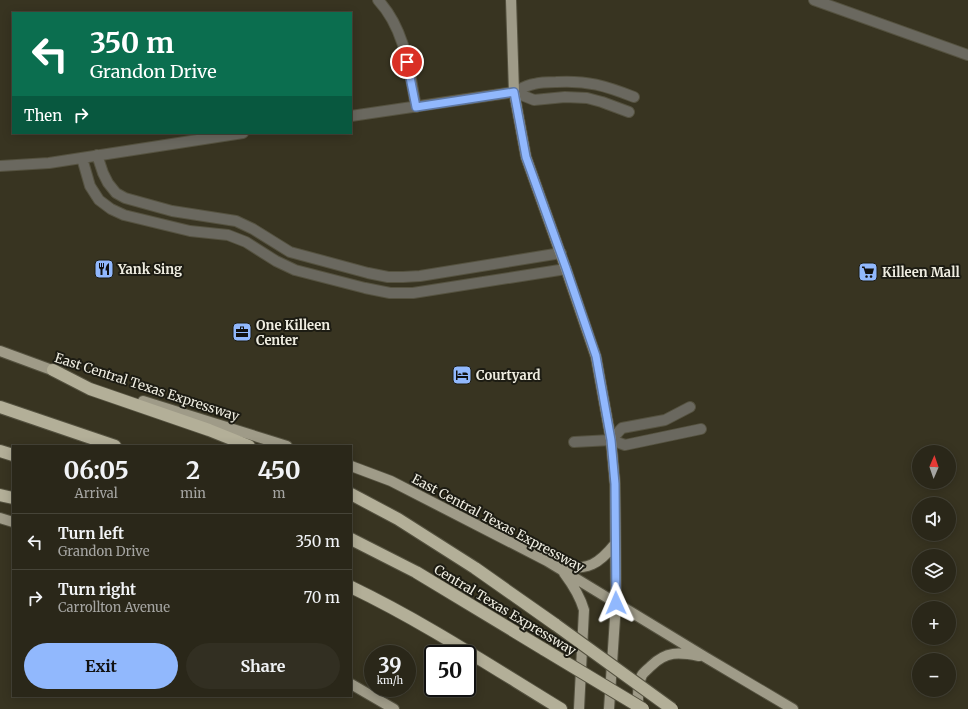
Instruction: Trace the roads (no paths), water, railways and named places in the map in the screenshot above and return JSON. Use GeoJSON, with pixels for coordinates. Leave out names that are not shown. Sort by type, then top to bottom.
{"type":"FeatureCollection","features":[{"type":"Feature","properties":{"kind":"highway"},"geometry":{"type":"LineString","coordinates":[[53,370],[90,388],[209,430],[246,445]]}},
{"type":"Feature","properties":{"kind":"highway"},"geometry":{"type":"LineString","coordinates":[[0,407],[112,445]]}},
{"type":"Feature","properties":{"kind":"highway"},"geometry":{"type":"LineString","coordinates":[[0,451],[12,455]]}},
{"type":"Feature","properties":{"kind":"highway"},"geometry":{"type":"LineString","coordinates":[[0,495],[12,498]]}},
{"type":"Feature","properties":{"kind":"highway"},"geometry":{"type":"LineString","coordinates":[[352,495],[398,519],[475,568],[672,709]]}},
{"type":"Feature","properties":{"kind":"highway","name":"Central Texas Expressway"},"geometry":{"type":"LineString","coordinates":[[352,540],[416,572],[643,709]]}},
{"type":"Feature","properties":{"kind":"highway"},"geometry":{"type":"LineString","coordinates":[[352,588],[377,599],[561,709]]}},
{"type":"Feature","properties":{"kind":"main road"},"geometry":{"type":"LineString","coordinates":[[511,0],[514,92],[526,157],[596,356],[611,440],[615,484],[616,603],[609,709]]}},
{"type":"Feature","properties":{"kind":"main road","name":"East Central Texas Expressway"},"geometry":{"type":"LineString","coordinates":[[0,351],[123,395],[284,445]]}},
{"type":"Feature","properties":{"kind":"main road","name":"East Central Texas Expressway"},"geometry":{"type":"LineString","coordinates":[[352,466],[391,481],[518,544],[793,709]]}},
{"type":"Feature","properties":{"kind":"main road"},"geometry":{"type":"LineString","coordinates":[[0,518],[12,522]]}},
{"type":"Feature","properties":{"kind":"main road"},"geometry":{"type":"LineString","coordinates":[[560,568],[577,569],[591,566],[606,556],[616,544]]}},
{"type":"Feature","properties":{"kind":"main road"},"geometry":{"type":"LineString","coordinates":[[560,568],[581,599],[584,610],[580,709]]}},
{"type":"Feature","properties":{"kind":"main road"},"geometry":{"type":"LineString","coordinates":[[638,709],[639,686],[642,676],[656,661],[668,654],[682,653],[705,657]]}},
{"type":"Feature","properties":{"kind":"main road"},"geometry":{"type":"LineString","coordinates":[[352,685],[394,709]]}},
{"type":"Feature","properties":{"kind":"street"},"geometry":{"type":"LineString","coordinates":[[378,0],[390,15],[399,31],[405,52],[416,107]]}},
{"type":"Feature","properties":{"kind":"street"},"geometry":{"type":"LineString","coordinates":[[814,0],[968,55]]}},
{"type":"Feature","properties":{"kind":"street"},"geometry":{"type":"LineString","coordinates":[[352,116],[514,92],[533,84],[573,81],[591,83],[614,89],[634,97]]}},
{"type":"Feature","properties":{"kind":"street"},"geometry":{"type":"LineString","coordinates":[[514,92],[534,100],[565,97],[587,98],[629,112]]}},
{"type":"Feature","properties":{"kind":"street"},"geometry":{"type":"LineString","coordinates":[[0,166],[49,163],[236,134]]}},
{"type":"Feature","properties":{"kind":"street"},"geometry":{"type":"LineString","coordinates":[[97,155],[108,184],[116,193],[125,198],[172,211],[214,217],[236,222],[253,229],[290,252],[368,273],[388,277],[403,277],[561,253]]}},
{"type":"Feature","properties":{"kind":"street"},"geometry":{"type":"LineString","coordinates":[[82,158],[90,186],[99,200],[111,209],[124,215],[190,231],[228,235],[246,242],[276,261],[295,270],[365,288],[390,293],[413,293],[566,268]]}},
{"type":"Feature","properties":{"kind":"street"},"geometry":{"type":"LineString","coordinates":[[136,218],[140,202]]}},
{"type":"Feature","properties":{"kind":"street"},"geometry":{"type":"LineString","coordinates":[[198,231],[199,216]]}},
{"type":"Feature","properties":{"kind":"street"},"geometry":{"type":"LineString","coordinates":[[312,274],[313,258]]}},
{"type":"Feature","properties":{"kind":"street"},"geometry":{"type":"LineString","coordinates":[[501,262],[504,278]]}},
{"type":"Feature","properties":{"kind":"street"},"geometry":{"type":"LineString","coordinates":[[365,288],[368,273]]}},
{"type":"Feature","properties":{"kind":"street"},"geometry":{"type":"LineString","coordinates":[[611,440],[622,428],[665,420],[690,407]]}},
{"type":"Feature","properties":{"kind":"street"},"geometry":{"type":"LineString","coordinates":[[574,442],[611,440],[625,445],[701,429]]}},
{"type":"Feature","properties":{"kind":"place","name":"Yank Sing"},"geometry":{"type":"Point","coordinates":[104,269]}},
{"type":"Feature","properties":{"kind":"place","name":"Killeen Mall"},"geometry":{"type":"Point","coordinates":[868,272]}},
{"type":"Feature","properties":{"kind":"place","name":"One Killeen Center"},"geometry":{"type":"Point","coordinates":[242,332]}},
{"type":"Feature","properties":{"kind":"place","name":"Courtyard"},"geometry":{"type":"Point","coordinates":[462,375]}}]}
